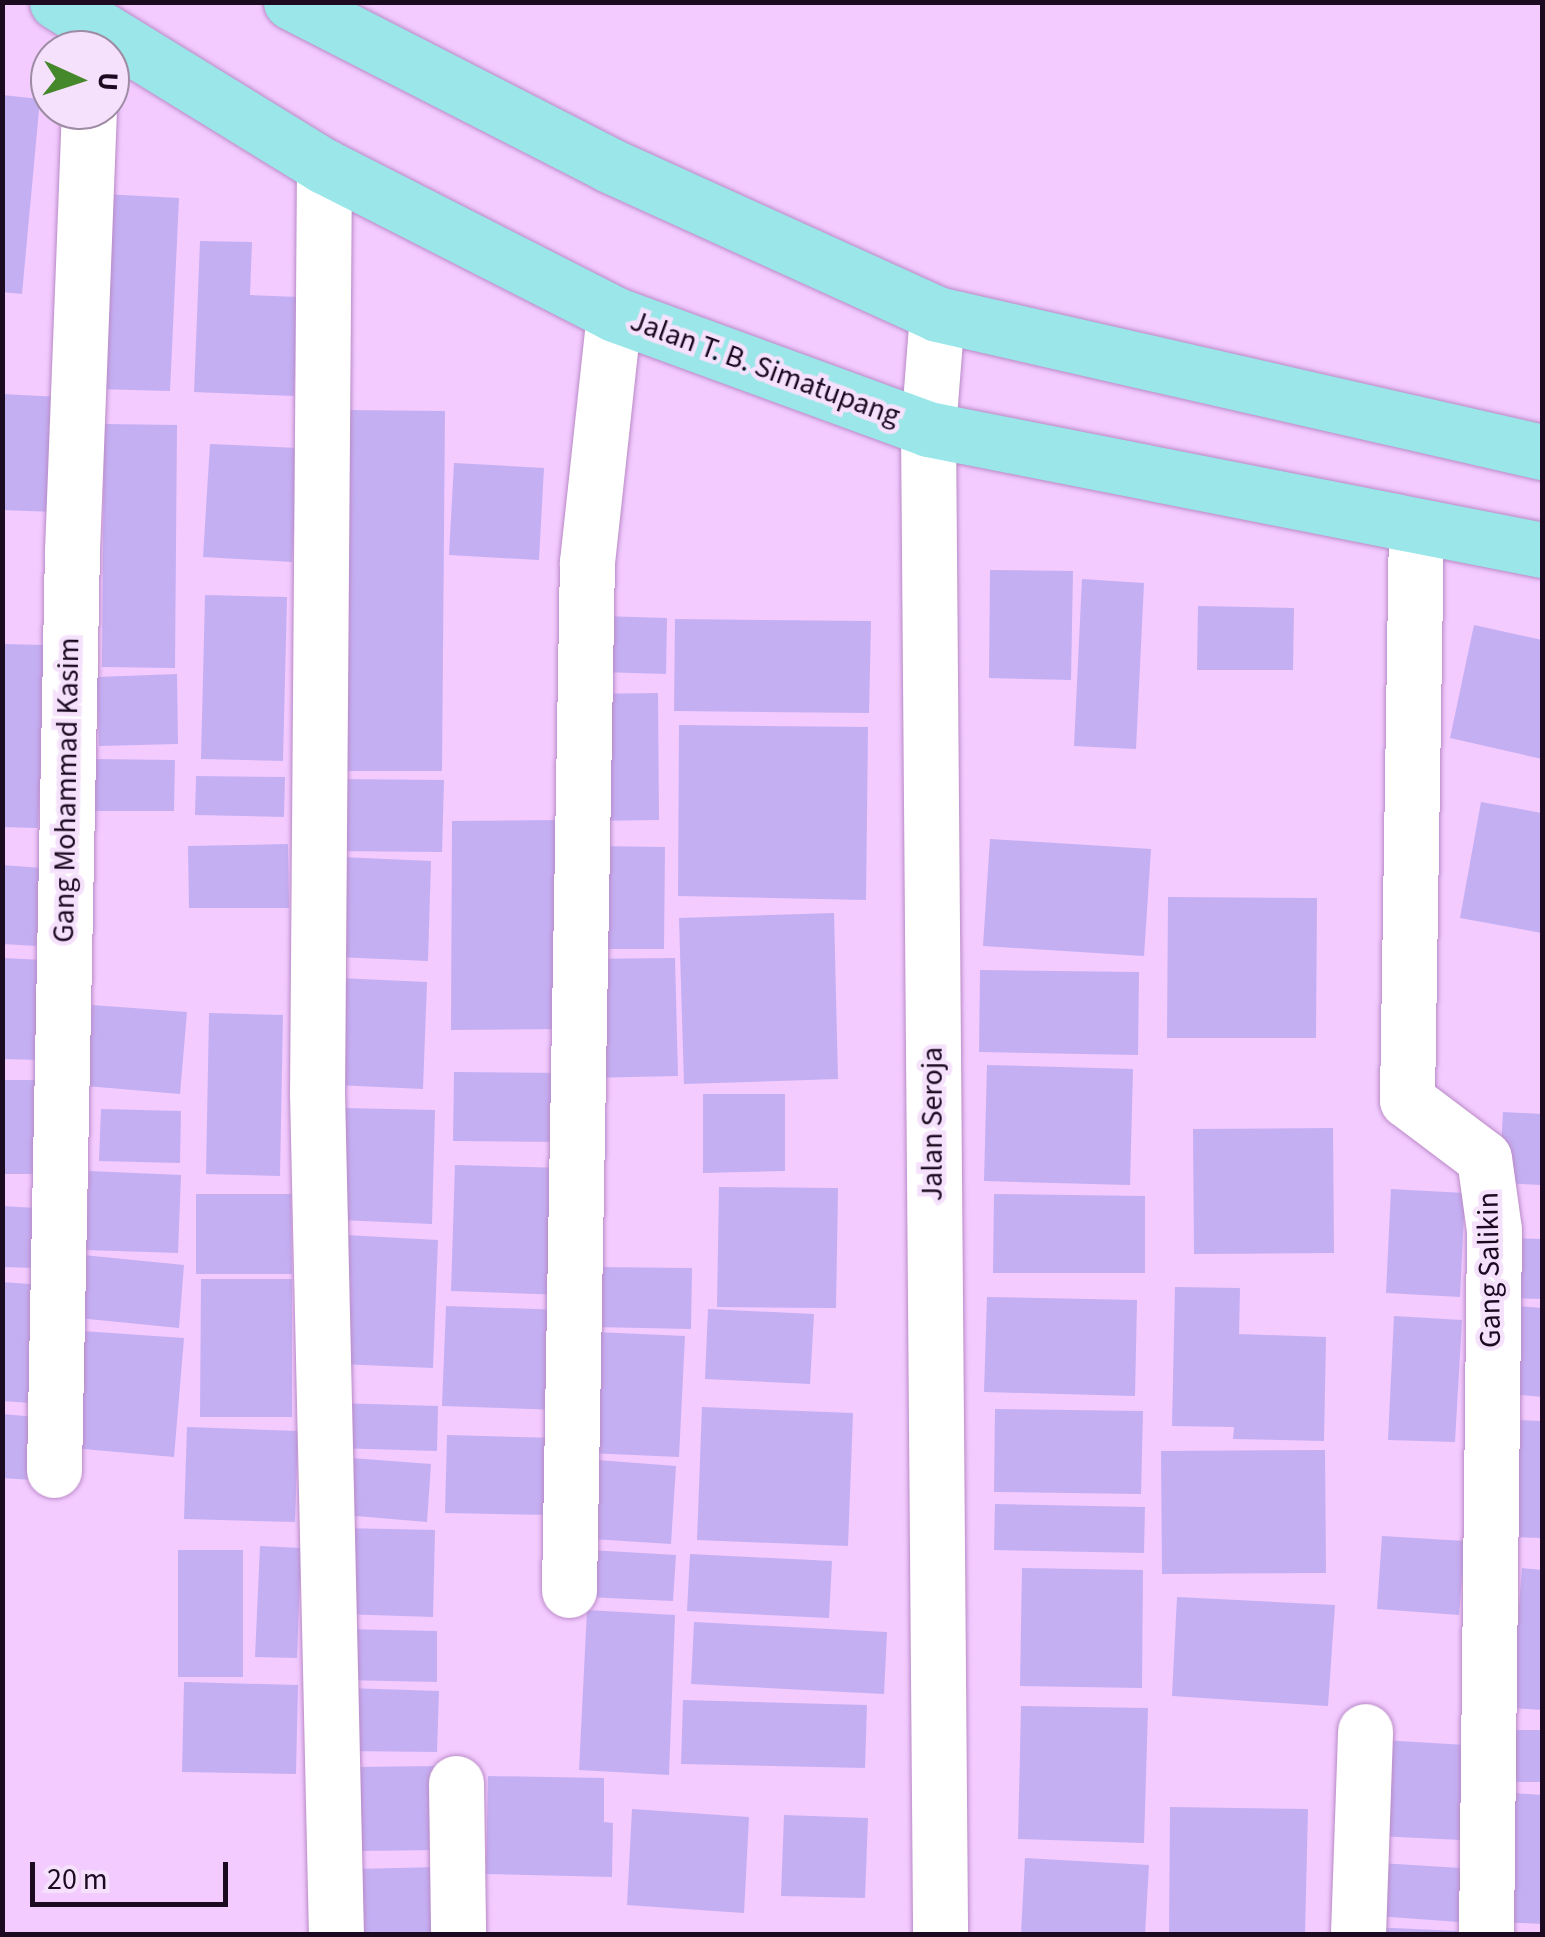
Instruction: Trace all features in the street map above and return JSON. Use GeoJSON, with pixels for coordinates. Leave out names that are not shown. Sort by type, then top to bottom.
{"type":"FeatureCollection","features":[{"type":"Feature","properties":{"kind":"main road"},"geometry":{"type":"LineString","coordinates":[[291,2],[609,165],[937,314],[1542,452]]}},
{"type":"Feature","properties":{"kind":"main road","name":"Jalan T. B. Simatupang"},"geometry":{"type":"LineString","coordinates":[[80,27],[324,166],[614,314],[928,429],[1542,550]]}},
{"type":"Feature","properties":{"kind":"street","name":"Gang Mohammad Kasim"},"geometry":{"type":"LineString","coordinates":[[54,1470],[72,550],[88,130]]}},
{"type":"Feature","properties":{"kind":"street"},"geometry":{"type":"LineString","coordinates":[[324,166],[318,1092],[336,1934]]}},
{"type":"Feature","properties":{"kind":"street"},"geometry":{"type":"LineString","coordinates":[[569,1590],[587,562],[614,314]]}},
{"type":"Feature","properties":{"kind":"street","name":"Jalan Seroja"},"geometry":{"type":"LineString","coordinates":[[937,314],[928,429],[940,1934]]}},
{"type":"Feature","properties":{"kind":"street","name":"Gang Salikin"},"geometry":{"type":"LineString","coordinates":[[1416,526],[1407,1100],[1484,1158],[1494,1230],[1486,1934]]}},
{"type":"Feature","properties":{"kind":"street"},"geometry":{"type":"LineString","coordinates":[[1358,1934],[1365,1731]]}},
{"type":"Feature","properties":{"kind":"street"},"geometry":{"type":"LineString","coordinates":[[456,1782],[458,1934]]}},
{"type":"Feature","properties":{"kind":"building"},"geometry":{"type":"Polygon","coordinates":[[[2,95],[30,98],[30,130],[37,130],[22,294],[2,292],[2,95]]]}},
{"type":"Feature","properties":{"kind":"building"},"geometry":{"type":"Polygon","coordinates":[[[104,194],[179,198],[170,391],[95,389],[104,194]]]}},
{"type":"Feature","properties":{"kind":"building"},"geometry":{"type":"Polygon","coordinates":[[[200,241],[252,242],[250,295],[298,297],[294,396],[194,392],[200,241]]]}},
{"type":"Feature","properties":{"kind":"building"},"geometry":{"type":"Polygon","coordinates":[[[2,394],[60,397],[55,512],[2,510],[2,394]]]}},
{"type":"Feature","properties":{"kind":"building"},"geometry":{"type":"Polygon","coordinates":[[[346,410],[445,411],[442,771],[343,771],[346,410]]]}},
{"type":"Feature","properties":{"kind":"building"},"geometry":{"type":"Polygon","coordinates":[[[104,424],[177,425],[175,668],[102,667],[104,424]]]}},
{"type":"Feature","properties":{"kind":"building"},"geometry":{"type":"Polygon","coordinates":[[[210,444],[298,448],[292,562],[203,557],[210,444]]]}},
{"type":"Feature","properties":{"kind":"building"},"geometry":{"type":"Polygon","coordinates":[[[454,463],[544,468],[539,560],[449,555],[454,463]]]}},
{"type":"Feature","properties":{"kind":"building"},"geometry":{"type":"Polygon","coordinates":[[[990,570],[1073,571],[1071,680],[989,678],[990,570]]]}},
{"type":"Feature","properties":{"kind":"building"},"geometry":{"type":"Polygon","coordinates":[[[1082,579],[1144,583],[1136,749],[1074,746],[1082,579]]]}},
{"type":"Feature","properties":{"kind":"building"},"geometry":{"type":"Polygon","coordinates":[[[205,595],[287,597],[283,761],[201,759],[205,595]]]}},
{"type":"Feature","properties":{"kind":"building"},"geometry":{"type":"Polygon","coordinates":[[[1198,606],[1294,608],[1293,670],[1197,670],[1198,606]]]}},
{"type":"Feature","properties":{"kind":"building"},"geometry":{"type":"Polygon","coordinates":[[[600,616],[667,618],[666,674],[599,672],[600,616]]]}},
{"type":"Feature","properties":{"kind":"building"},"geometry":{"type":"Polygon","coordinates":[[[675,619],[871,621],[869,713],[674,711],[675,619]]]}},
{"type":"Feature","properties":{"kind":"building"},"geometry":{"type":"Polygon","coordinates":[[[1474,625],[1542,640],[1542,759],[1450,738],[1474,625]]]}},
{"type":"Feature","properties":{"kind":"building"},"geometry":{"type":"Polygon","coordinates":[[[2,644],[46,645],[38,828],[2,827],[2,644]]]}},
{"type":"Feature","properties":{"kind":"building"},"geometry":{"type":"Polygon","coordinates":[[[177,674],[178,744],[99,746],[97,677],[177,674]]]}},
{"type":"Feature","properties":{"kind":"building"},"geometry":{"type":"Polygon","coordinates":[[[658,693],[659,820],[588,821],[587,694],[658,693]]]}},
{"type":"Feature","properties":{"kind":"building"},"geometry":{"type":"Polygon","coordinates":[[[679,725],[868,727],[866,900],[678,896],[679,725]]]}},
{"type":"Feature","properties":{"kind":"building"},"geometry":{"type":"Polygon","coordinates":[[[93,759],[175,760],[174,811],[92,811],[93,759]]]}},
{"type":"Feature","properties":{"kind":"building"},"geometry":{"type":"Polygon","coordinates":[[[196,776],[285,777],[284,817],[195,815],[196,776]]]}},
{"type":"Feature","properties":{"kind":"building"},"geometry":{"type":"Polygon","coordinates":[[[334,779],[444,780],[442,852],[332,851],[334,779]]]}},
{"type":"Feature","properties":{"kind":"building"},"geometry":{"type":"Polygon","coordinates":[[[1481,802],[1542,813],[1542,933],[1460,918],[1481,802]]]}},
{"type":"Feature","properties":{"kind":"building"},"geometry":{"type":"Polygon","coordinates":[[[562,820],[563,1029],[451,1030],[452,821],[562,820]]]}},
{"type":"Feature","properties":{"kind":"building"},"geometry":{"type":"Polygon","coordinates":[[[990,839],[1151,849],[1144,956],[983,946],[990,839]]]}},
{"type":"Feature","properties":{"kind":"building"},"geometry":{"type":"Polygon","coordinates":[[[288,844],[289,908],[189,908],[188,846],[288,844]]]}},
{"type":"Feature","properties":{"kind":"building"},"geometry":{"type":"Polygon","coordinates":[[[593,846],[665,847],[664,949],[592,949],[593,846]]]}},
{"type":"Feature","properties":{"kind":"building"},"geometry":{"type":"Polygon","coordinates":[[[341,857],[431,861],[428,961],[337,957],[341,857]]]}},
{"type":"Feature","properties":{"kind":"building"},"geometry":{"type":"Polygon","coordinates":[[[2,865],[42,868],[36,946],[2,944],[2,865]]]}},
{"type":"Feature","properties":{"kind":"building"},"geometry":{"type":"Polygon","coordinates":[[[1168,897],[1317,898],[1316,1038],[1167,1038],[1168,897]]]}},
{"type":"Feature","properties":{"kind":"building"},"geometry":{"type":"Polygon","coordinates":[[[834,913],[838,1079],[684,1084],[679,918],[834,913]]]}},
{"type":"Feature","properties":{"kind":"building"},"geometry":{"type":"Polygon","coordinates":[[[2,958],[44,960],[41,1060],[2,1059],[2,958]]]}},
{"type":"Feature","properties":{"kind":"building"},"geometry":{"type":"Polygon","coordinates":[[[675,958],[678,1076],[586,1078],[585,959],[675,958]]]}},
{"type":"Feature","properties":{"kind":"building"},"geometry":{"type":"Polygon","coordinates":[[[980,970],[1139,972],[1138,1055],[979,1052],[980,970]]]}},
{"type":"Feature","properties":{"kind":"building"},"geometry":{"type":"Polygon","coordinates":[[[339,978],[427,982],[423,1089],[335,1085],[339,978]]]}},
{"type":"Feature","properties":{"kind":"building"},"geometry":{"type":"Polygon","coordinates":[[[92,1005],[187,1012],[180,1094],[86,1086],[92,1005]]]}},
{"type":"Feature","properties":{"kind":"building"},"geometry":{"type":"Polygon","coordinates":[[[209,1013],[283,1015],[280,1176],[206,1174],[209,1013]]]}},
{"type":"Feature","properties":{"kind":"building"},"geometry":{"type":"Polygon","coordinates":[[[987,1065],[1133,1069],[1130,1185],[984,1181],[987,1065]]]}},
{"type":"Feature","properties":{"kind":"building"},"geometry":{"type":"Polygon","coordinates":[[[454,1072],[561,1073],[560,1142],[453,1141],[454,1072]]]}},
{"type":"Feature","properties":{"kind":"building"},"geometry":{"type":"Polygon","coordinates":[[[2,1080],[38,1080],[38,1174],[2,1174],[2,1080]]]}},
{"type":"Feature","properties":{"kind":"building"},"geometry":{"type":"Polygon","coordinates":[[[703,1094],[785,1094],[785,1171],[703,1173],[703,1094]]]}},
{"type":"Feature","properties":{"kind":"building"},"geometry":{"type":"Polygon","coordinates":[[[344,1108],[435,1110],[432,1224],[340,1220],[344,1108]]]}},
{"type":"Feature","properties":{"kind":"building"},"geometry":{"type":"Polygon","coordinates":[[[101,1109],[181,1111],[180,1163],[99,1161],[101,1109]]]}},
{"type":"Feature","properties":{"kind":"building"},"geometry":{"type":"Polygon","coordinates":[[[1503,1112],[1542,1114],[1542,1185],[1499,1183],[1503,1112]]]}},
{"type":"Feature","properties":{"kind":"building"},"geometry":{"type":"Polygon","coordinates":[[[1333,1128],[1334,1253],[1194,1254],[1193,1129],[1333,1128]]]}},
{"type":"Feature","properties":{"kind":"building"},"geometry":{"type":"Polygon","coordinates":[[[455,1165],[569,1168],[565,1295],[451,1291],[455,1165]]]}},
{"type":"Feature","properties":{"kind":"building"},"geometry":{"type":"Polygon","coordinates":[[[89,1171],[181,1175],[178,1253],[86,1250],[89,1171]]]}},
{"type":"Feature","properties":{"kind":"building"},"geometry":{"type":"Polygon","coordinates":[[[719,1187],[838,1188],[836,1308],[717,1307],[719,1187]]]}},
{"type":"Feature","properties":{"kind":"building"},"geometry":{"type":"Polygon","coordinates":[[[1391,1189],[1465,1193],[1460,1297],[1386,1293],[1391,1189]]]}},
{"type":"Feature","properties":{"kind":"building"},"geometry":{"type":"Polygon","coordinates":[[[196,1194],[291,1194],[292,1274],[196,1274],[196,1194]]]}},
{"type":"Feature","properties":{"kind":"building"},"geometry":{"type":"Polygon","coordinates":[[[994,1194],[1145,1196],[1145,1273],[993,1273],[994,1194]]]}},
{"type":"Feature","properties":{"kind":"building"},"geometry":{"type":"Polygon","coordinates":[[[2,1206],[36,1208],[34,1268],[2,1267],[2,1206]]]}},
{"type":"Feature","properties":{"kind":"building"},"geometry":{"type":"Polygon","coordinates":[[[345,1235],[438,1240],[433,1368],[339,1364],[345,1235]]]}},
{"type":"Feature","properties":{"kind":"building"},"geometry":{"type":"Polygon","coordinates":[[[1513,1238],[1542,1239],[1542,1299],[1511,1298],[1513,1238]]]}},
{"type":"Feature","properties":{"kind":"building"},"geometry":{"type":"Polygon","coordinates":[[[83,1255],[184,1265],[179,1328],[78,1318],[83,1255]]]}},
{"type":"Feature","properties":{"kind":"building"},"geometry":{"type":"Polygon","coordinates":[[[596,1267],[692,1268],[691,1329],[594,1327],[596,1267]]]}},
{"type":"Feature","properties":{"kind":"building"},"geometry":{"type":"Polygon","coordinates":[[[201,1279],[292,1279],[292,1417],[200,1417],[201,1279]]]}},
{"type":"Feature","properties":{"kind":"building"},"geometry":{"type":"Polygon","coordinates":[[[2,1282],[42,1285],[32,1403],[2,1401],[2,1282]]]}},
{"type":"Feature","properties":{"kind":"building"},"geometry":{"type":"Polygon","coordinates":[[[1175,1287],[1240,1288],[1239,1334],[1326,1337],[1324,1441],[1233,1439],[1234,1427],[1172,1426],[1175,1287]]]}},
{"type":"Feature","properties":{"kind":"building"},"geometry":{"type":"Polygon","coordinates":[[[987,1297],[1137,1300],[1135,1396],[984,1392],[987,1297]]]}},
{"type":"Feature","properties":{"kind":"building"},"geometry":{"type":"Polygon","coordinates":[[[446,1306],[563,1310],[559,1410],[442,1406],[446,1306]]]}},
{"type":"Feature","properties":{"kind":"building"},"geometry":{"type":"Polygon","coordinates":[[[1517,1306],[1542,1308],[1542,1397],[1510,1394],[1517,1306]]]}},
{"type":"Feature","properties":{"kind":"building"},"geometry":{"type":"Polygon","coordinates":[[[708,1309],[814,1314],[810,1384],[705,1379],[708,1309]]]}},
{"type":"Feature","properties":{"kind":"building"},"geometry":{"type":"Polygon","coordinates":[[[1394,1316],[1462,1320],[1455,1442],[1388,1440],[1394,1316]]]}},
{"type":"Feature","properties":{"kind":"building"},"geometry":{"type":"Polygon","coordinates":[[[82,1331],[184,1338],[174,1457],[72,1448],[82,1331]]]}},
{"type":"Feature","properties":{"kind":"building"},"geometry":{"type":"Polygon","coordinates":[[[595,1332],[685,1336],[679,1457],[588,1453],[595,1332]]]}},
{"type":"Feature","properties":{"kind":"building"},"geometry":{"type":"Polygon","coordinates":[[[335,1403],[438,1406],[437,1451],[334,1448],[335,1403]]]}},
{"type":"Feature","properties":{"kind":"building"},"geometry":{"type":"Polygon","coordinates":[[[702,1407],[853,1413],[848,1546],[697,1540],[702,1407]]]}},
{"type":"Feature","properties":{"kind":"building"},"geometry":{"type":"Polygon","coordinates":[[[995,1409],[1143,1411],[1141,1494],[994,1492],[995,1409]]]}},
{"type":"Feature","properties":{"kind":"building"},"geometry":{"type":"Polygon","coordinates":[[[2,1414],[37,1417],[32,1480],[2,1478],[2,1414]]]}},
{"type":"Feature","properties":{"kind":"building"},"geometry":{"type":"Polygon","coordinates":[[[1517,1420],[1542,1421],[1542,1538],[1512,1537],[1517,1420]]]}},
{"type":"Feature","properties":{"kind":"building"},"geometry":{"type":"Polygon","coordinates":[[[187,1427],[298,1431],[295,1522],[184,1519],[187,1427]]]}},
{"type":"Feature","properties":{"kind":"building"},"geometry":{"type":"Polygon","coordinates":[[[447,1435],[557,1438],[556,1515],[445,1513],[447,1435]]]}},
{"type":"Feature","properties":{"kind":"building"},"geometry":{"type":"Polygon","coordinates":[[[1325,1450],[1326,1573],[1162,1574],[1161,1451],[1325,1450]]]}},
{"type":"Feature","properties":{"kind":"building"},"geometry":{"type":"Polygon","coordinates":[[[337,1457],[431,1464],[427,1522],[332,1514],[337,1457]]]}},
{"type":"Feature","properties":{"kind":"building"},"geometry":{"type":"Polygon","coordinates":[[[597,1460],[676,1466],[671,1544],[592,1539],[597,1460]]]}},
{"type":"Feature","properties":{"kind":"building"},"geometry":{"type":"Polygon","coordinates":[[[995,1504],[1145,1507],[1144,1553],[994,1550],[995,1504]]]}},
{"type":"Feature","properties":{"kind":"building"},"geometry":{"type":"Polygon","coordinates":[[[340,1528],[435,1530],[433,1617],[339,1614],[340,1528]]]}},
{"type":"Feature","properties":{"kind":"building"},"geometry":{"type":"Polygon","coordinates":[[[1382,1536],[1465,1541],[1459,1615],[1377,1609],[1382,1536]]]}},
{"type":"Feature","properties":{"kind":"building"},"geometry":{"type":"Polygon","coordinates":[[[260,1546],[301,1548],[297,1658],[255,1657],[260,1546]]]}},
{"type":"Feature","properties":{"kind":"building"},"geometry":{"type":"Polygon","coordinates":[[[178,1550],[243,1550],[243,1677],[178,1677],[178,1550]]]}},
{"type":"Feature","properties":{"kind":"building"},"geometry":{"type":"Polygon","coordinates":[[[590,1550],[676,1555],[673,1601],[587,1597],[590,1550]]]}},
{"type":"Feature","properties":{"kind":"building"},"geometry":{"type":"Polygon","coordinates":[[[690,1554],[832,1561],[829,1618],[687,1611],[690,1554]]]}},
{"type":"Feature","properties":{"kind":"building"},"geometry":{"type":"Polygon","coordinates":[[[1022,1568],[1143,1570],[1142,1688],[1020,1686],[1022,1568]]]}},
{"type":"Feature","properties":{"kind":"building"},"geometry":{"type":"Polygon","coordinates":[[[1522,1568],[1542,1570],[1542,1710],[1511,1708],[1522,1568]]]}},
{"type":"Feature","properties":{"kind":"building"},"geometry":{"type":"Polygon","coordinates":[[[1177,1597],[1335,1605],[1328,1706],[1172,1696],[1177,1597]]]}},
{"type":"Feature","properties":{"kind":"building"},"geometry":{"type":"Polygon","coordinates":[[[587,1610],[675,1615],[669,1775],[579,1770],[587,1610]]]}},
{"type":"Feature","properties":{"kind":"building"},"geometry":{"type":"Polygon","coordinates":[[[694,1622],[887,1632],[884,1694],[691,1684],[694,1622]]]}},
{"type":"Feature","properties":{"kind":"building"},"geometry":{"type":"Polygon","coordinates":[[[344,1629],[437,1631],[437,1682],[342,1680],[344,1629]]]}},
{"type":"Feature","properties":{"kind":"building"},"geometry":{"type":"Polygon","coordinates":[[[184,1682],[298,1685],[296,1774],[182,1772],[184,1682]]]}},
{"type":"Feature","properties":{"kind":"building"},"geometry":{"type":"Polygon","coordinates":[[[346,1688],[439,1691],[437,1752],[345,1751],[346,1688]]]}},
{"type":"Feature","properties":{"kind":"building"},"geometry":{"type":"Polygon","coordinates":[[[683,1700],[867,1705],[865,1768],[681,1764],[683,1700]]]}},
{"type":"Feature","properties":{"kind":"building"},"geometry":{"type":"Polygon","coordinates":[[[1021,1706],[1148,1708],[1144,1843],[1018,1839],[1021,1706]]]}},
{"type":"Feature","properties":{"kind":"building"},"geometry":{"type":"Polygon","coordinates":[[[1504,1730],[1542,1730],[1542,1782],[1505,1782],[1504,1730]]]}},
{"type":"Feature","properties":{"kind":"building"},"geometry":{"type":"Polygon","coordinates":[[[1381,1740],[1466,1745],[1461,1840],[1377,1836],[1381,1740]]]}},
{"type":"Feature","properties":{"kind":"building"},"geometry":{"type":"Polygon","coordinates":[[[440,1766],[441,1850],[355,1851],[354,1767],[440,1766]]]}},
{"type":"Feature","properties":{"kind":"building"},"geometry":{"type":"Polygon","coordinates":[[[488,1776],[604,1778],[604,1822],[613,1823],[612,1877],[486,1874],[488,1776]]]}},
{"type":"Feature","properties":{"kind":"building"},"geometry":{"type":"Polygon","coordinates":[[[1511,1793],[1542,1795],[1542,1924],[1502,1922],[1511,1793]]]}},
{"type":"Feature","properties":{"kind":"building"},"geometry":{"type":"Polygon","coordinates":[[[1170,1807],[1308,1809],[1305,1934],[1169,1934],[1170,1807]]]}},
{"type":"Feature","properties":{"kind":"building"},"geometry":{"type":"Polygon","coordinates":[[[632,1809],[749,1817],[744,1913],[627,1905],[632,1809]]]}},
{"type":"Feature","properties":{"kind":"building"},"geometry":{"type":"Polygon","coordinates":[[[784,1815],[868,1818],[865,1898],[781,1896],[784,1815]]]}},
{"type":"Feature","properties":{"kind":"building"},"geometry":{"type":"Polygon","coordinates":[[[1025,1858],[1149,1865],[1145,1934],[1021,1934],[1025,1858]]]}},
{"type":"Feature","properties":{"kind":"building"},"geometry":{"type":"Polygon","coordinates":[[[1380,1863],[1461,1868],[1459,1922],[1376,1916],[1380,1863]]]}},
{"type":"Feature","properties":{"kind":"building"},"geometry":{"type":"Polygon","coordinates":[[[440,1867],[442,1934],[356,1934],[354,1869],[440,1867]]]}},
{"type":"Feature","properties":{"kind":"building"},"geometry":{"type":"Polygon","coordinates":[[[1372,1927],[1457,1931],[1457,1934],[1372,1934],[1372,1927]]]}}]}
